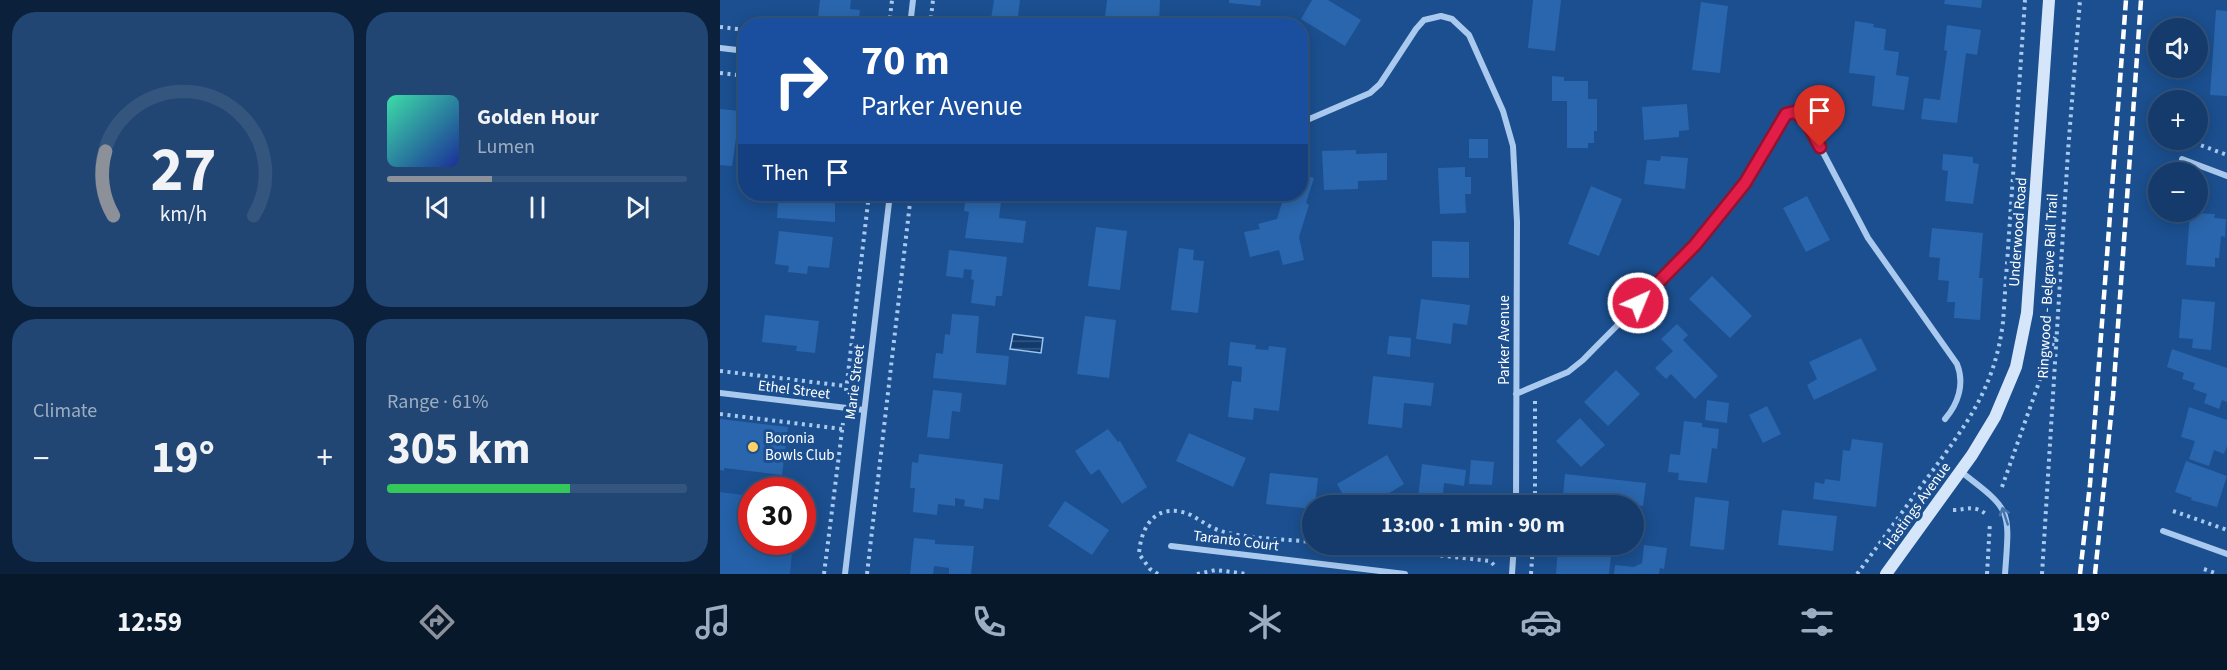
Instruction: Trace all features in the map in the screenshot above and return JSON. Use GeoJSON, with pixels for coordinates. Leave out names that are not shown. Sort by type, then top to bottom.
{"type":"FeatureCollection","features":[{"type":"Feature","properties":{"kind":"main road","name":"Underwood Road"},"geometry":{"type":"LineString","coordinates":[[1972,455],[2007,392],[2023,338],[2028,302],[2049,0]]}},
{"type":"Feature","properties":{"kind":"main road","name":"Hastings Avenue"},"geometry":{"type":"LineString","coordinates":[[1886,574],[1972,455]]}},
{"type":"Feature","properties":{"kind":"street"},"geometry":{"type":"LineString","coordinates":[[911,18],[913,0]]}},
{"type":"Feature","properties":{"kind":"street","name":"Parker Avenue"},"geometry":{"type":"LineString","coordinates":[[1308,120],[1370,93],[1380,84],[1424,20],[1441,16],[1452,19],[1469,35],[1503,111],[1513,146],[1517,222],[1516,394],[1568,372],[1583,360],[1695,245],[1745,183],[1780,122],[1791,111],[1798,113],[1806,120],[1868,238],[1957,364],[1960,378],[1959,393],[1955,407],[1945,419]]}},
{"type":"Feature","properties":{"kind":"street"},"geometry":{"type":"LineString","coordinates":[[720,48],[738,50]]}},
{"type":"Feature","properties":{"kind":"street"},"geometry":{"type":"LineString","coordinates":[[2182,159],[2227,176]]}},
{"type":"Feature","properties":{"kind":"street","name":"Marie Street"},"geometry":{"type":"LineString","coordinates":[[845,574],[889,201]]}},
{"type":"Feature","properties":{"kind":"street","name":"Ethel Street"},"geometry":{"type":"LineString","coordinates":[[720,393],[864,410]]}},
{"type":"Feature","properties":{"kind":"street"},"geometry":{"type":"LineString","coordinates":[[1516,394],[1516,495]]}},
{"type":"Feature","properties":{"kind":"street"},"geometry":{"type":"LineString","coordinates":[[1960,471],[1996,499],[2005,511],[2009,531],[2006,574]]}},
{"type":"Feature","properties":{"kind":"street"},"geometry":{"type":"LineString","coordinates":[[2163,531],[2227,554]]}},
{"type":"Feature","properties":{"kind":"street","name":"Taranto Court"},"geometry":{"type":"LineString","coordinates":[[1171,546],[1404,574]]}},
{"type":"Feature","properties":{"kind":"street"},"geometry":{"type":"LineString","coordinates":[[1512,574],[1513,555]]}},
{"type":"Feature","properties":{"kind":"path"},"geometry":{"type":"LineString","coordinates":[[890,18],[892,0]]}},
{"type":"Feature","properties":{"kind":"path"},"geometry":{"type":"LineString","coordinates":[[931,18],[933,0]]}},
{"type":"Feature","properties":{"kind":"path"},"geometry":{"type":"LineString","coordinates":[[1857,574],[1976,410],[1999,349],[2003,322],[2025,0]]}},
{"type":"Feature","properties":{"kind":"path","name":"Ringwood - Belgrave Rail Trail"},"geometry":{"type":"LineString","coordinates":[[2042,574],[2080,0]]}},
{"type":"Feature","properties":{"kind":"path"},"geometry":{"type":"LineString","coordinates":[[720,27],[738,29]]}},
{"type":"Feature","properties":{"kind":"path"},"geometry":{"type":"LineString","coordinates":[[720,73],[738,75]]}},
{"type":"Feature","properties":{"kind":"path"},"geometry":{"type":"LineString","coordinates":[[2208,148],[2227,155]]}},
{"type":"Feature","properties":{"kind":"path"},"geometry":{"type":"LineString","coordinates":[[720,371],[846,388],[868,201]]}},
{"type":"Feature","properties":{"kind":"path"},"geometry":{"type":"LineString","coordinates":[[867,574],[910,201]]}},
{"type":"Feature","properties":{"kind":"path"},"geometry":{"type":"LineString","coordinates":[[2002,487],[2058,330]]}},
{"type":"Feature","properties":{"kind":"path"},"geometry":{"type":"LineString","coordinates":[[2029,382],[2038,386]]}},
{"type":"Feature","properties":{"kind":"path"},"geometry":{"type":"LineString","coordinates":[[1534,386],[1535,495]]}},
{"type":"Feature","properties":{"kind":"path"},"geometry":{"type":"LineString","coordinates":[[720,414],[842,426],[824,574]]}},
{"type":"Feature","properties":{"kind":"path"},"geometry":{"type":"LineString","coordinates":[[1920,488],[1925,492]]}},
{"type":"Feature","properties":{"kind":"path"},"geometry":{"type":"LineString","coordinates":[[1952,510],[1956,511],[1966,507],[1976,508],[1988,516],[1990,524],[1987,574]]}},
{"type":"Feature","properties":{"kind":"path"},"geometry":{"type":"LineString","coordinates":[[2173,511],[2227,530]]}},
{"type":"Feature","properties":{"kind":"path"},"geometry":{"type":"LineString","coordinates":[[1436,555],[1490,561],[1494,565]]}},
{"type":"Feature","properties":{"kind":"path"},"geometry":{"type":"LineString","coordinates":[[1531,574],[1532,555]]}},
{"type":"Feature","properties":{"kind":"path"},"geometry":{"type":"LineString","coordinates":[[2204,569],[2218,574]]}},
{"type":"Feature","properties":{"kind":"path"},"geometry":{"type":"LineString","coordinates":[[1197,574],[1216,570],[1247,574]]}},
{"type":"Feature","properties":{"kind":"shaded area"},"geometry":{"type":"Polygon","coordinates":[[[1013,334],[1043,338],[1041,353],[1010,349],[1013,334]]]}},
{"type":"Feature","properties":{"kind":"shaded area"},"geometry":{"type":"Polygon","coordinates":[[[720,492],[738,494],[738,555],[792,555],[790,574],[720,574],[720,492]]]}},
{"type":"Feature","properties":{"kind":"building"},"geometry":{"type":"Polygon","coordinates":[[[820,0],[851,0],[850,9],[860,10],[859,18],[818,18],[820,0]]]}},
{"type":"Feature","properties":{"kind":"building"},"geometry":{"type":"Polygon","coordinates":[[[994,0],[1020,0],[1018,18],[991,18],[994,0]]]}},
{"type":"Feature","properties":{"kind":"building"},"geometry":{"type":"Polygon","coordinates":[[[1107,0],[1160,0],[1159,18],[1105,18],[1107,0]]]}},
{"type":"Feature","properties":{"kind":"building"},"geometry":{"type":"Polygon","coordinates":[[[1229,0],[1261,0],[1260,6],[1229,3],[1229,0]]]}},
{"type":"Feature","properties":{"kind":"building"},"geometry":{"type":"Polygon","coordinates":[[[1312,0],[1328,0],[1361,20],[1345,46],[1308,23],[1308,18],[1302,18],[1312,0]]]}},
{"type":"Feature","properties":{"kind":"building"},"geometry":{"type":"Polygon","coordinates":[[[1533,0],[1561,0],[1555,51],[1528,48],[1533,0]]]}},
{"type":"Feature","properties":{"kind":"building"},"geometry":{"type":"Polygon","coordinates":[[[1945,0],[1982,0],[1981,8],[1944,4],[1945,0]]]}},
{"type":"Feature","properties":{"kind":"building"},"geometry":{"type":"Polygon","coordinates":[[[1701,2],[1728,6],[1720,73],[1692,70],[1701,2]]]}},
{"type":"Feature","properties":{"kind":"building"},"geometry":{"type":"Polygon","coordinates":[[[2216,10],[2227,11],[2227,96],[2210,95],[2216,10]]]}},
{"type":"Feature","properties":{"kind":"building"},"geometry":{"type":"Polygon","coordinates":[[[1855,21],[1874,24],[1873,27],[1886,29],[1884,50],[1899,52],[1896,75],[1909,77],[1904,110],[1872,106],[1875,76],[1849,73],[1855,21]]]}},
{"type":"Feature","properties":{"kind":"building"},"geometry":{"type":"Polygon","coordinates":[[[1947,25],[1981,30],[1977,55],[1966,53],[1957,123],[1921,119],[1924,98],[1940,100],[1947,51],[1944,50],[1947,25]]]}},
{"type":"Feature","properties":{"kind":"building"},"geometry":{"type":"Polygon","coordinates":[[[1552,76],[1564,77],[1564,81],[1588,81],[1588,99],[1597,99],[1597,131],[1594,131],[1594,143],[1588,143],[1588,148],[1567,148],[1567,101],[1552,101],[1552,76]]]}},
{"type":"Feature","properties":{"kind":"building"},"geometry":{"type":"Polygon","coordinates":[[[1687,104],[1689,130],[1679,131],[1679,137],[1644,140],[1642,107],[1687,104]]]}},
{"type":"Feature","properties":{"kind":"building"},"geometry":{"type":"Polygon","coordinates":[[[720,109],[738,111],[732,166],[720,165],[720,109]]]}},
{"type":"Feature","properties":{"kind":"building"},"geometry":{"type":"Polygon","coordinates":[[[1469,139],[1488,139],[1488,158],[1469,158],[1469,139]]]}},
{"type":"Feature","properties":{"kind":"building"},"geometry":{"type":"Polygon","coordinates":[[[1356,150],[1356,154],[1387,153],[1387,180],[1358,181],[1358,189],[1324,190],[1322,151],[1356,150]]]}},
{"type":"Feature","properties":{"kind":"building"},"geometry":{"type":"Polygon","coordinates":[[[1943,154],[1973,157],[1973,163],[1979,164],[1973,204],[1945,201],[1948,171],[1942,170],[1943,154]]]}},
{"type":"Feature","properties":{"kind":"building"},"geometry":{"type":"Polygon","coordinates":[[[1661,156],[1688,158],[1685,189],[1644,184],[1647,160],[1660,161],[1661,156]]]}},
{"type":"Feature","properties":{"kind":"building"},"geometry":{"type":"Polygon","coordinates":[[[1465,167],[1465,177],[1471,177],[1471,194],[1465,194],[1466,213],[1440,214],[1438,168],[1465,167]]]}},
{"type":"Feature","properties":{"kind":"building"},"geometry":{"type":"Polygon","coordinates":[[[1308,176],[1314,178],[1308,197],[1308,176]]]}},
{"type":"Feature","properties":{"kind":"building"},"geometry":{"type":"Polygon","coordinates":[[[1591,186],[1622,199],[1599,256],[1568,244],[1591,186]]]}},
{"type":"Feature","properties":{"kind":"building"},"geometry":{"type":"Polygon","coordinates":[[[1807,196],[1830,240],[1806,252],[1783,208],[1807,196]]]}},
{"type":"Feature","properties":{"kind":"building"},"geometry":{"type":"Polygon","coordinates":[[[778,201],[835,202],[835,222],[777,218],[778,201]]]}},
{"type":"Feature","properties":{"kind":"building"},"geometry":{"type":"Polygon","coordinates":[[[965,201],[1001,201],[999,218],[1026,221],[1023,243],[965,238],[969,212],[964,211],[965,201]]]}},
{"type":"Feature","properties":{"kind":"building"},"geometry":{"type":"Polygon","coordinates":[[[1282,201],[1307,201],[1309,205],[1299,237],[1304,260],[1283,265],[1279,250],[1250,257],[1244,232],[1260,229],[1258,224],[1277,219],[1282,201]]]}},
{"type":"Feature","properties":{"kind":"building"},"geometry":{"type":"Polygon","coordinates":[[[2208,214],[2215,214],[2214,218],[2226,219],[2225,237],[2221,236],[2219,258],[2215,258],[2215,267],[2186,265],[2189,222],[2208,222],[2208,214]]]}},
{"type":"Feature","properties":{"kind":"building"},"geometry":{"type":"Polygon","coordinates":[[[1096,227],[1127,231],[1120,290],[1088,286],[1096,227]]]}},
{"type":"Feature","properties":{"kind":"building"},"geometry":{"type":"Polygon","coordinates":[[[1932,228],[1983,233],[1979,278],[1983,278],[1980,320],[1954,318],[1955,302],[1947,302],[1949,281],[1938,280],[1940,258],[1929,257],[1932,228]]]}},
{"type":"Feature","properties":{"kind":"building"},"geometry":{"type":"Polygon","coordinates":[[[779,231],[833,237],[829,268],[808,266],[807,274],[788,272],[789,266],[775,264],[779,231]]]}},
{"type":"Feature","properties":{"kind":"building"},"geometry":{"type":"Polygon","coordinates":[[[1432,241],[1469,242],[1469,278],[1432,277],[1432,241]]]}},
{"type":"Feature","properties":{"kind":"building"},"geometry":{"type":"Polygon","coordinates":[[[1179,248],[1194,250],[1193,260],[1204,261],[1198,313],[1171,310],[1179,248]]]}},
{"type":"Feature","properties":{"kind":"building"},"geometry":{"type":"Polygon","coordinates":[[[949,250],[1007,257],[1002,296],[996,296],[995,306],[971,303],[974,280],[971,279],[972,270],[964,269],[963,278],[946,276],[949,250]]]}},
{"type":"Feature","properties":{"kind":"building"},"geometry":{"type":"Polygon","coordinates":[[[1712,276],[1752,316],[1730,338],[1689,299],[1712,276]]]}},
{"type":"Feature","properties":{"kind":"building"},"geometry":{"type":"Polygon","coordinates":[[[1421,299],[1470,305],[1467,325],[1453,323],[1451,344],[1416,339],[1421,299]]]}},
{"type":"Feature","properties":{"kind":"building"},"geometry":{"type":"Polygon","coordinates":[[[2182,299],[2215,302],[2211,350],[2192,348],[2193,339],[2179,338],[2182,299]]]}},
{"type":"Feature","properties":{"kind":"building"},"geometry":{"type":"Polygon","coordinates":[[[952,314],[979,316],[976,353],[1009,356],[1006,385],[933,378],[936,353],[943,354],[945,334],[950,335],[952,314]]]}},
{"type":"Feature","properties":{"kind":"building"},"geometry":{"type":"Polygon","coordinates":[[[765,315],[819,321],[815,353],[796,351],[797,346],[762,342],[765,315]]]}},
{"type":"Feature","properties":{"kind":"building"},"geometry":{"type":"Polygon","coordinates":[[[1085,316],[1116,320],[1109,378],[1077,374],[1085,316]]]}},
{"type":"Feature","properties":{"kind":"building"},"geometry":{"type":"Polygon","coordinates":[[[1677,324],[1688,335],[1683,340],[1718,376],[1695,399],[1671,374],[1666,379],[1655,368],[1673,351],[1661,339],[1677,324]]]}},
{"type":"Feature","properties":{"kind":"building"},"geometry":{"type":"Polygon","coordinates":[[[1389,336],[1411,338],[1410,357],[1387,354],[1389,336]]]}},
{"type":"Feature","properties":{"kind":"building"},"geometry":{"type":"Polygon","coordinates":[[[1861,338],[1877,370],[1814,400],[1807,385],[1817,379],[1809,362],[1861,338]]]}},
{"type":"Feature","properties":{"kind":"building"},"geometry":{"type":"Polygon","coordinates":[[[1230,342],[1256,345],[1255,349],[1268,350],[1269,346],[1286,348],[1279,411],[1254,408],[1253,420],[1228,417],[1232,381],[1241,382],[1242,367],[1228,365],[1230,342]]]}},
{"type":"Feature","properties":{"kind":"building"},"geometry":{"type":"Polygon","coordinates":[[[2172,349],[2227,368],[2227,402],[2222,400],[2219,409],[2204,403],[2207,394],[2193,389],[2195,383],[2182,379],[2184,373],[2167,367],[2172,349]]]}},
{"type":"Feature","properties":{"kind":"building"},"geometry":{"type":"Polygon","coordinates":[[[1616,370],[1640,394],[1608,426],[1584,402],[1616,370]]]}},
{"type":"Feature","properties":{"kind":"building"},"geometry":{"type":"Polygon","coordinates":[[[1373,376],[1434,383],[1431,406],[1404,403],[1402,428],[1368,424],[1373,376]]]}},
{"type":"Feature","properties":{"kind":"building"},"geometry":{"type":"Polygon","coordinates":[[[933,390],[962,393],[960,412],[952,411],[949,439],[927,437],[933,390]]]}},
{"type":"Feature","properties":{"kind":"building"},"geometry":{"type":"Polygon","coordinates":[[[1707,400],[1729,403],[1727,423],[1705,420],[1707,400]]]}},
{"type":"Feature","properties":{"kind":"building"},"geometry":{"type":"Polygon","coordinates":[[[1767,406],[1781,434],[1763,443],[1749,415],[1767,406]]]}},
{"type":"Feature","properties":{"kind":"building"},"geometry":{"type":"Polygon","coordinates":[[[2189,407],[2227,420],[2227,446],[2224,454],[2214,450],[2209,466],[2189,459],[2195,441],[2181,437],[2189,407]]]}},
{"type":"Feature","properties":{"kind":"building"},"geometry":{"type":"Polygon","coordinates":[[[1580,418],[1605,445],[1581,467],[1556,441],[1580,418]]]}},
{"type":"Feature","properties":{"kind":"building","name":"Boronia Bowls Club"},"geometry":{"type":"Polygon","coordinates":[[[720,419],[788,427],[782,475],[724,468],[724,471],[720,470],[720,419]]]}},
{"type":"Feature","properties":{"kind":"building"},"geometry":{"type":"Polygon","coordinates":[[[1684,421],[1702,423],[1702,427],[1719,429],[1717,449],[1712,448],[1707,483],[1678,480],[1679,473],[1668,472],[1670,454],[1680,455],[1684,421]]]}},
{"type":"Feature","properties":{"kind":"building"},"geometry":{"type":"Polygon","coordinates":[[[1108,429],[1118,442],[1120,441],[1147,487],[1122,504],[1099,469],[1091,475],[1075,451],[1108,429]]]}},
{"type":"Feature","properties":{"kind":"building"},"geometry":{"type":"Polygon","coordinates":[[[1189,433],[1246,458],[1233,487],[1176,461],[1189,433]]]}},
{"type":"Feature","properties":{"kind":"building"},"geometry":{"type":"Polygon","coordinates":[[[1852,439],[1883,443],[1876,507],[1813,499],[1815,482],[1824,484],[1825,479],[1840,481],[1843,450],[1850,451],[1852,439]]]}},
{"type":"Feature","properties":{"kind":"building"},"geometry":{"type":"Polygon","coordinates":[[[919,454],[1003,464],[999,500],[984,498],[983,509],[964,506],[965,500],[955,498],[955,506],[938,504],[937,515],[913,512],[915,488],[910,488],[912,462],[918,463],[919,454]]]}},
{"type":"Feature","properties":{"kind":"building"},"geometry":{"type":"Polygon","coordinates":[[[1387,455],[1404,484],[1386,495],[1343,495],[1337,484],[1387,455]]]}},
{"type":"Feature","properties":{"kind":"building"},"geometry":{"type":"Polygon","coordinates":[[[1471,460],[1494,462],[1492,485],[1469,484],[1471,460]]]}},
{"type":"Feature","properties":{"kind":"building"},"geometry":{"type":"Polygon","coordinates":[[[2186,461],[2227,476],[2217,507],[2191,500],[2192,498],[2175,492],[2186,461]]]}},
{"type":"Feature","properties":{"kind":"building"},"geometry":{"type":"Polygon","coordinates":[[[1422,464],[1466,470],[1464,486],[1444,483],[1443,494],[1452,495],[1418,495],[1422,464]]]}},
{"type":"Feature","properties":{"kind":"building"},"geometry":{"type":"Polygon","coordinates":[[[1270,473],[1318,478],[1316,495],[1302,495],[1302,508],[1266,504],[1270,473]]]}},
{"type":"Feature","properties":{"kind":"building"},"geometry":{"type":"Polygon","coordinates":[[[1565,474],[1646,483],[1644,498],[1644,495],[1563,495],[1565,474]]]}},
{"type":"Feature","properties":{"kind":"building"},"geometry":{"type":"Polygon","coordinates":[[[1695,497],[1729,501],[1724,550],[1690,546],[1695,497]]]}},
{"type":"Feature","properties":{"kind":"building"},"geometry":{"type":"Polygon","coordinates":[[[1065,501],[1109,530],[1092,555],[1048,526],[1065,501]]]}},
{"type":"Feature","properties":{"kind":"building"},"geometry":{"type":"Polygon","coordinates":[[[1782,510],[1837,516],[1833,551],[1778,545],[1782,510]]]}},
{"type":"Feature","properties":{"kind":"building"},"geometry":{"type":"Polygon","coordinates":[[[914,538],[935,540],[935,544],[974,546],[971,574],[949,574],[949,568],[934,566],[933,574],[910,574],[914,538]]]}},
{"type":"Feature","properties":{"kind":"building"},"geometry":{"type":"Polygon","coordinates":[[[1644,545],[1667,548],[1664,569],[1660,568],[1659,574],[1614,574],[1615,565],[1634,567],[1642,563],[1644,545]]]}},
{"type":"Feature","properties":{"kind":"building"},"geometry":{"type":"Polygon","coordinates":[[[1557,555],[1611,556],[1609,574],[1556,574],[1557,555]]]}},
{"type":"Feature","properties":{"kind":"railway"},"geometry":{"type":"LineString","coordinates":[[2080,574],[2090,484],[2126,0]]}},
{"type":"Feature","properties":{"kind":"railway"},"geometry":{"type":"LineString","coordinates":[[2095,574],[2113,396],[2141,0]]}},
{"type":"Feature","properties":{"kind":"place","name":"Boronia Bowls Club"},"geometry":{"type":"Point","coordinates":[753,447]}},
{"type":"Feature","properties":{"kind":"route"},"geometry":{"type":"LineString","coordinates":[[1638,303],[1695,245],[1745,183],[1786,114],[1791,111],[1802,116],[1820,147]]}}]}
